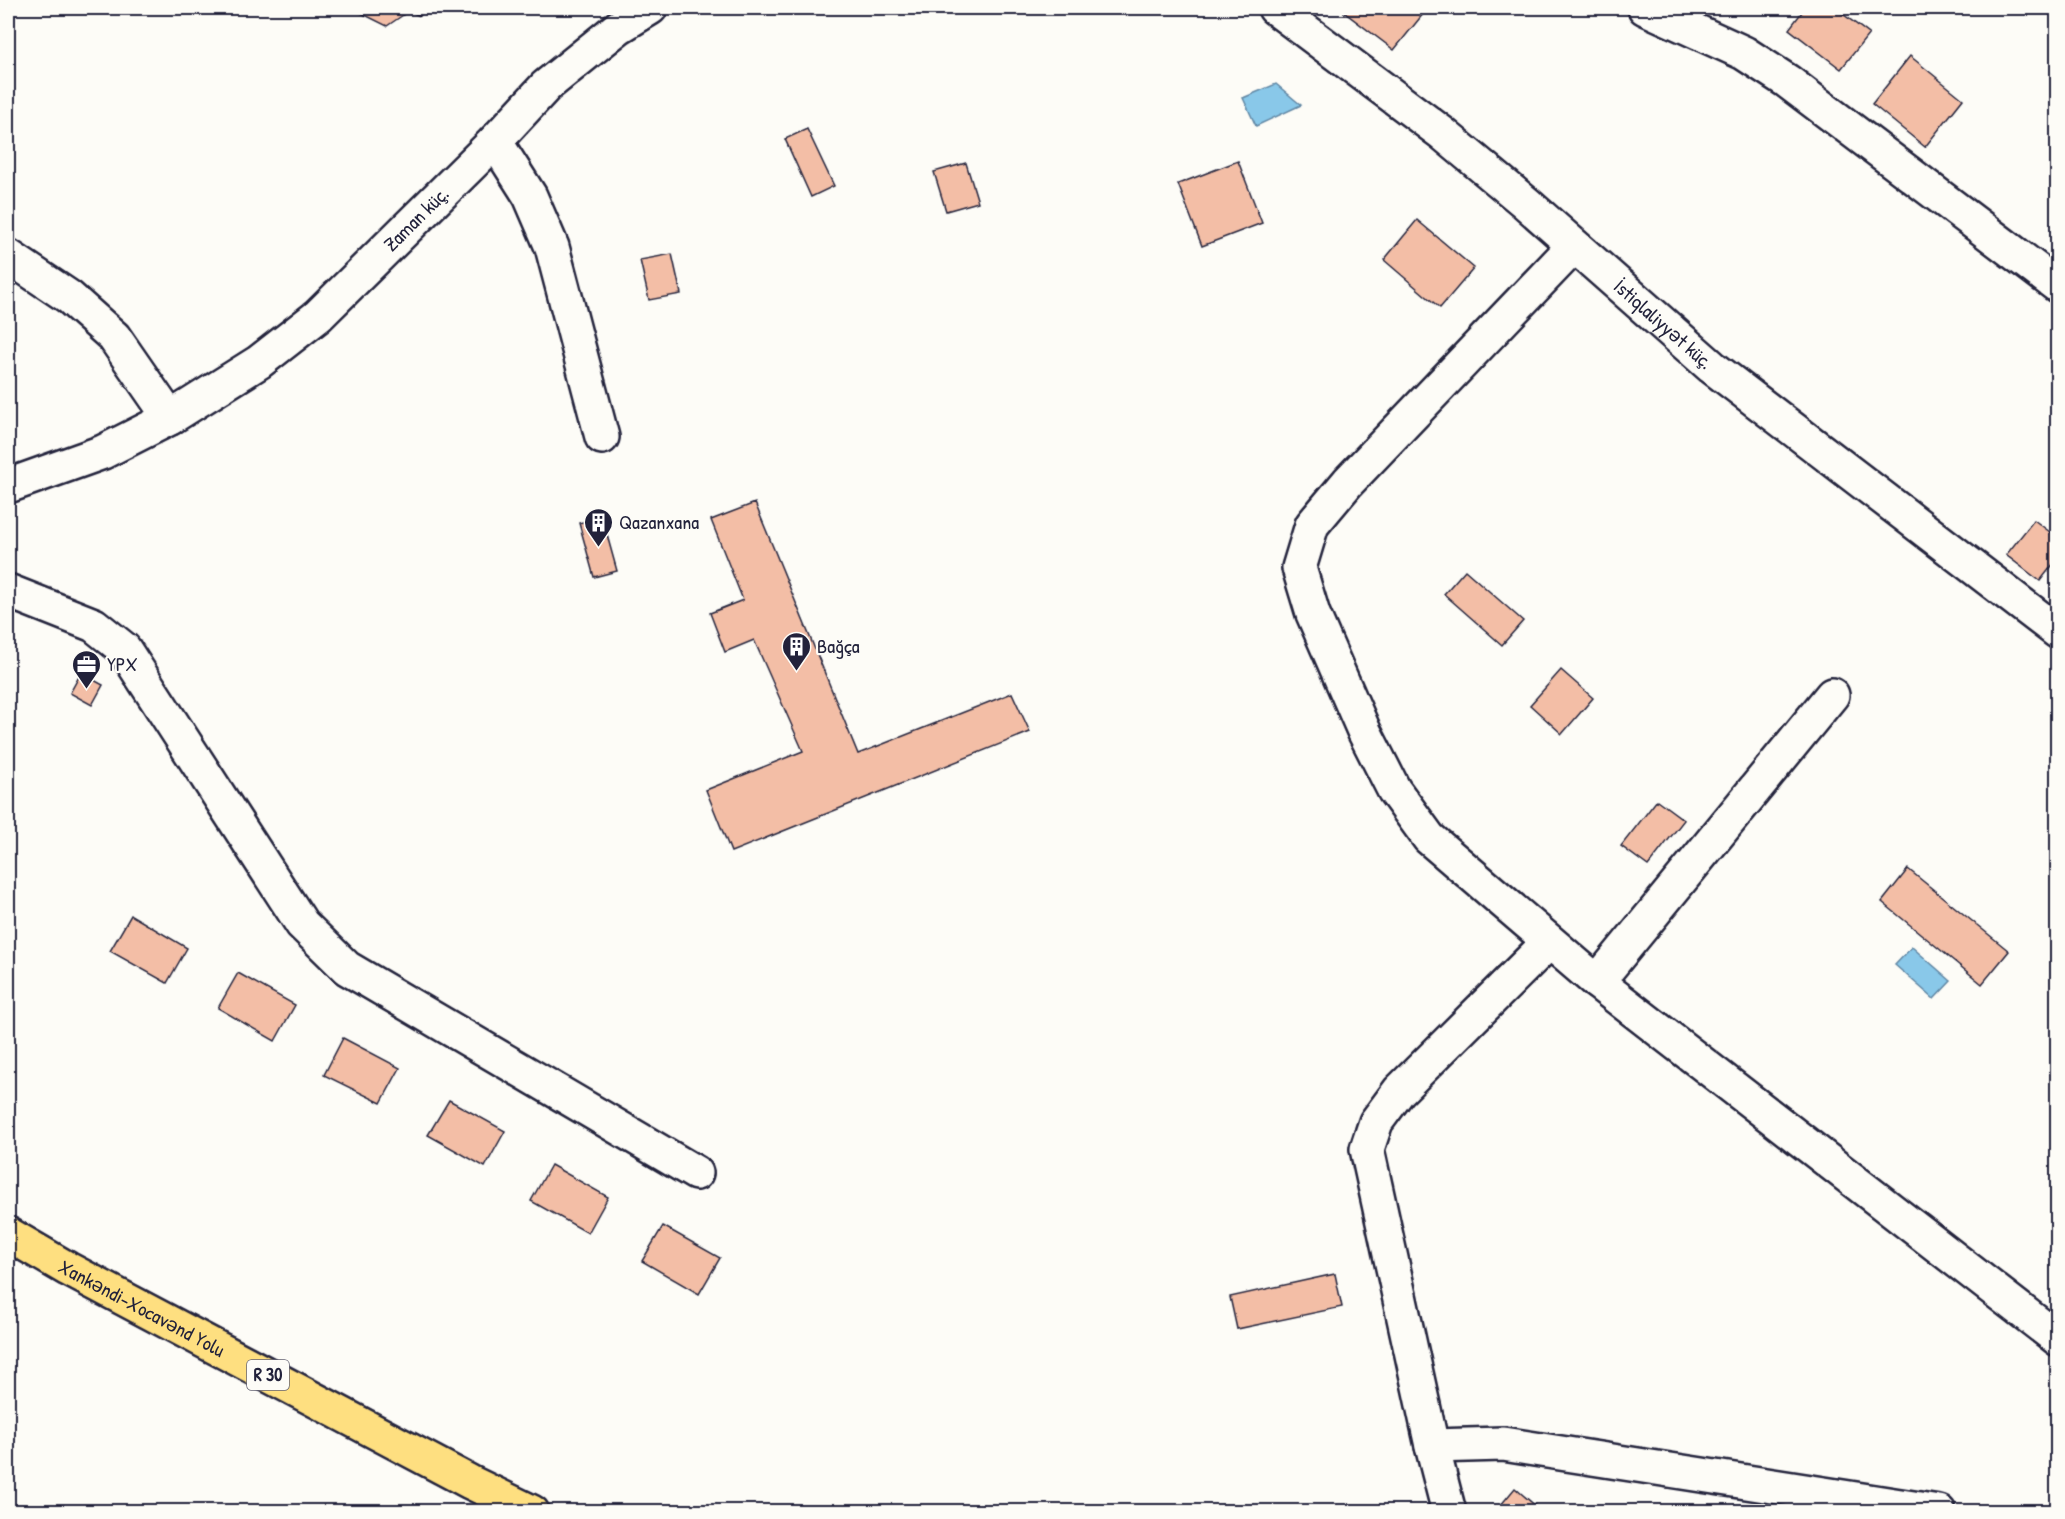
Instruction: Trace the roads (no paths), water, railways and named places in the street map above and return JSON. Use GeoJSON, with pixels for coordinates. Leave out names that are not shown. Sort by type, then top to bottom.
{"type":"FeatureCollection","features":[{"type":"Feature","properties":{"kind":"main road","name":"Xankəndi-Xocavənd Yolu"},"geometry":{"type":"LineString","coordinates":[[8,1234],[68,1269],[459,1476],[532,1512]]}},
{"type":"Feature","properties":{"kind":"street","name":"Zaman küç."},"geometry":{"type":"LineString","coordinates":[[8,486],[103,452],[170,418],[259,362],[318,316],[495,141],[611,17],[650,8]]}},
{"type":"Feature","properties":{"kind":"street","name":"İstiqlaliyyət küç."},"geometry":{"type":"LineString","coordinates":[[1275,8],[1442,133],[1712,367],[2058,632]]}},
{"type":"Feature","properties":{"kind":"street"},"geometry":{"type":"LineString","coordinates":[[1645,8],[1744,52],[1787,81],[2058,286]]}},
{"type":"Feature","properties":{"kind":"street"},"geometry":{"type":"LineString","coordinates":[[495,141],[530,196],[552,247],[602,437]]}},
{"type":"Feature","properties":{"kind":"street"},"geometry":{"type":"LineString","coordinates":[[1574,246],[1348,482],[1312,525],[1299,568],[1313,614],[1364,731],[1394,790],[1429,838],[1597,982],[2058,1339]]}},
{"type":"Feature","properties":{"kind":"street"},"geometry":{"type":"LineString","coordinates":[[8,256],[69,297],[114,337],[170,418]]}},
{"type":"Feature","properties":{"kind":"street"},"geometry":{"type":"LineString","coordinates":[[8,591],[94,625],[124,649],[302,924],[347,968],[696,1173]]}},
{"type":"Feature","properties":{"kind":"street"},"geometry":{"type":"LineString","coordinates":[[1597,982],[1832,695]]}},
{"type":"Feature","properties":{"kind":"street"},"geometry":{"type":"LineString","coordinates":[[1449,1512],[1432,1446],[1368,1149],[1376,1122],[1399,1091],[1549,942]]}},
{"type":"Feature","properties":{"kind":"street"},"geometry":{"type":"LineString","coordinates":[[1432,1446],[1503,1444],[1939,1512]]}},
{"type":"Feature","properties":{"kind":"water"},"geometry":{"type":"Polygon","coordinates":[[[1276,84],[1301,105],[1256,126],[1243,98],[1276,84]]]}},
{"type":"Feature","properties":{"kind":"water"},"geometry":{"type":"Polygon","coordinates":[[[1912,947],[1951,981],[1934,999],[1895,965],[1912,947]]]}},
{"type":"Feature","properties":{"kind":"place","name":"Qazanxana"},"geometry":{"type":"Point","coordinates":[598,548]}},
{"type":"Feature","properties":{"kind":"place","name":"Bağça"},"geometry":{"type":"Point","coordinates":[796,672]}},
{"type":"Feature","properties":{"kind":"place","name":"YPX"},"geometry":{"type":"Point","coordinates":[86,690]}}]}
